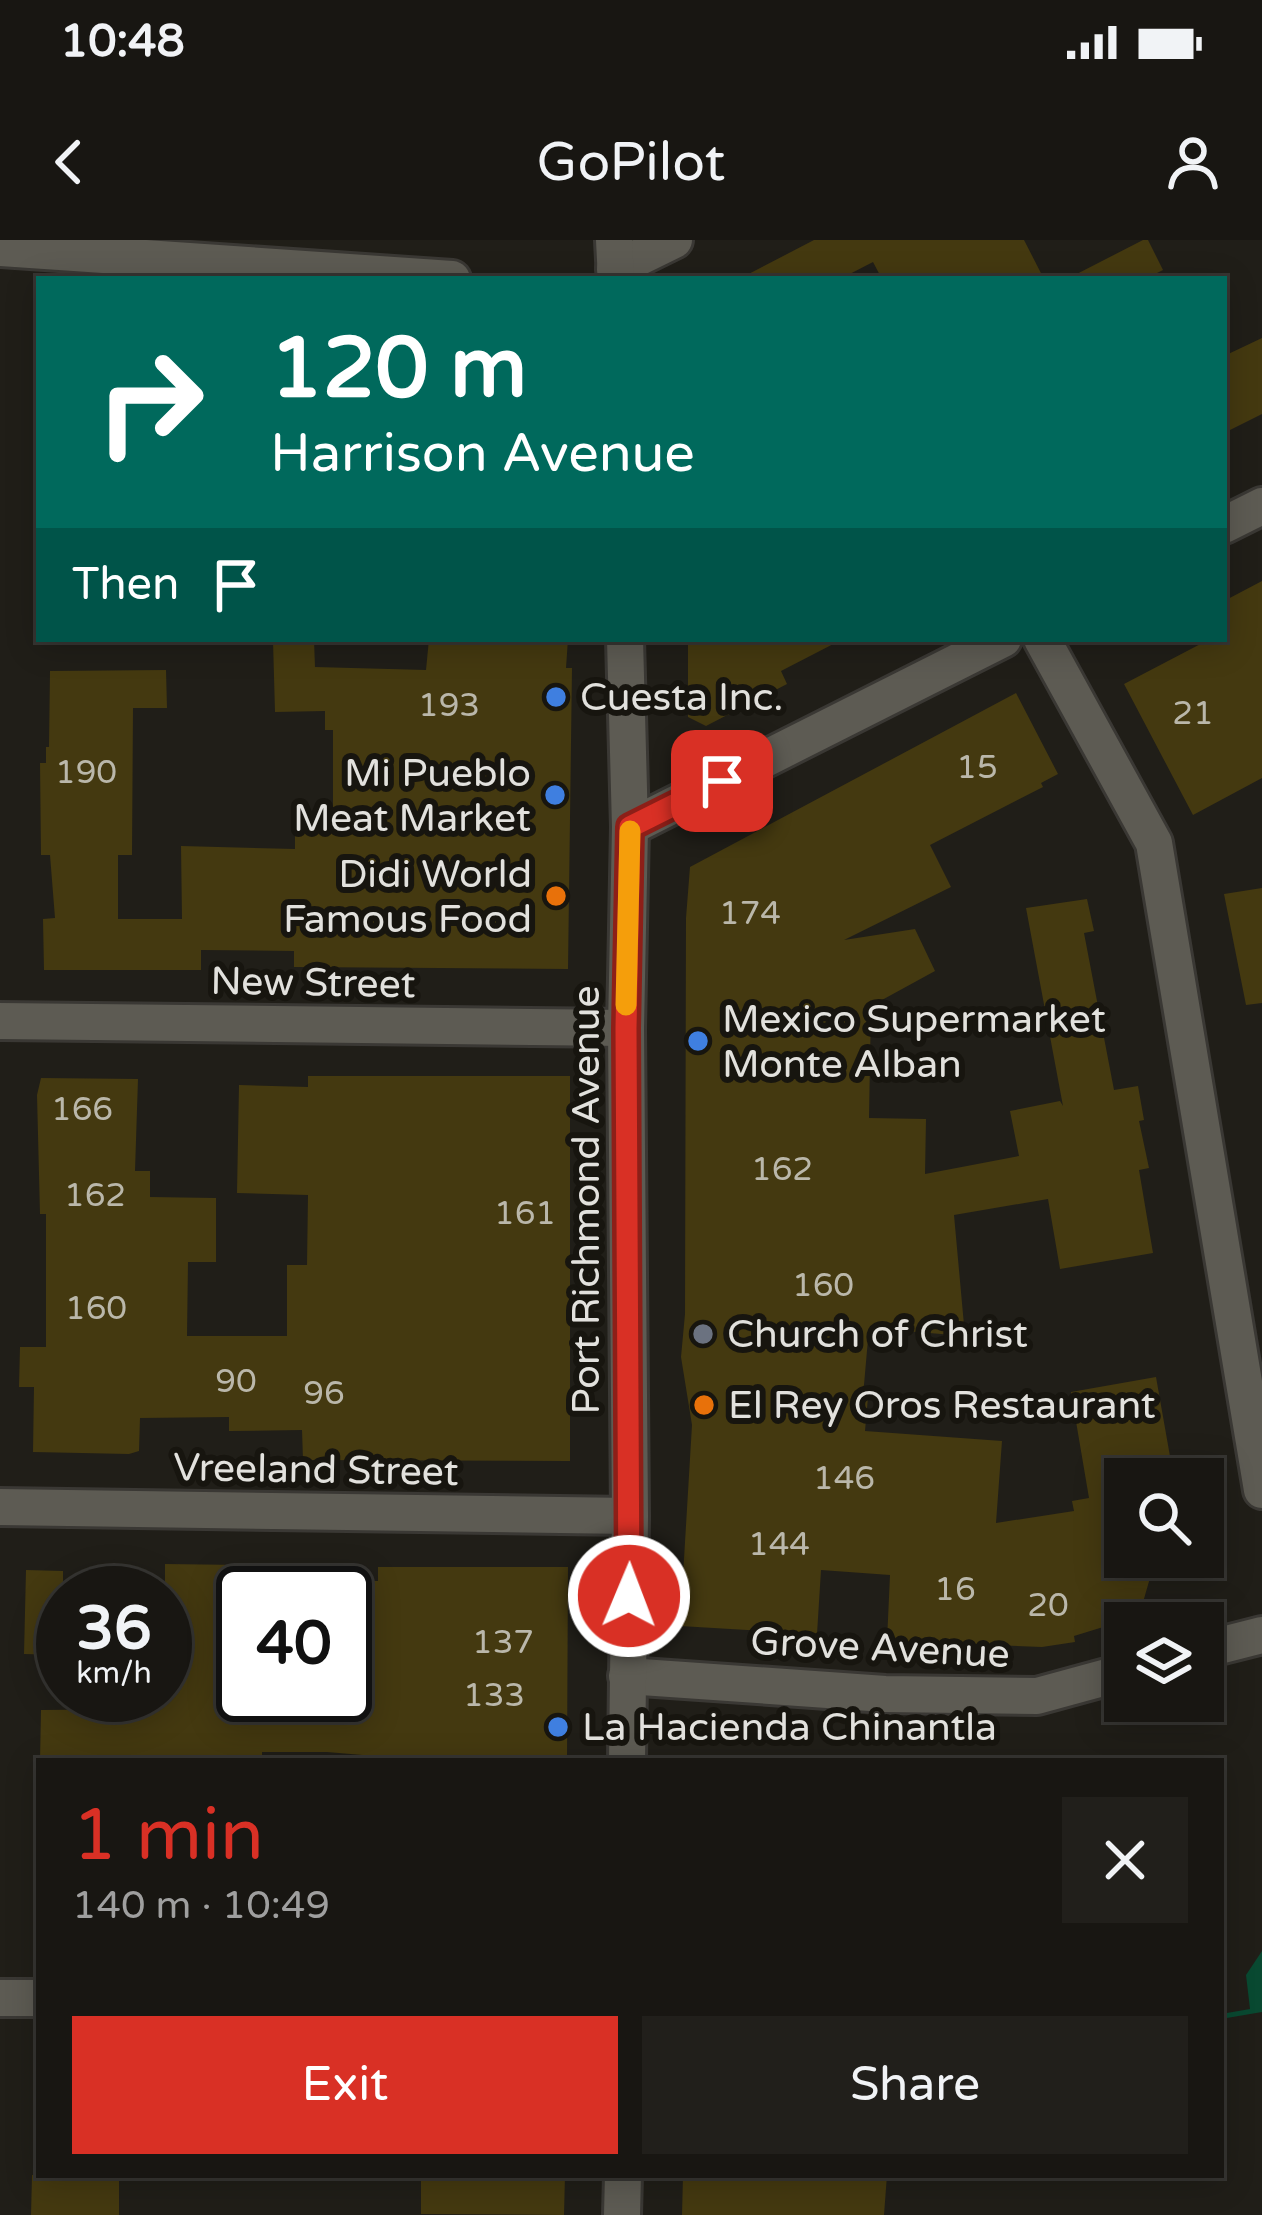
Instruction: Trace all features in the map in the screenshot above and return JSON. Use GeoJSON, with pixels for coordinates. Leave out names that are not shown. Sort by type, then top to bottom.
{"type":"FeatureCollection","features":[{"type":"Feature","properties":{"kind":"street"},"geometry":{"type":"LineString","coordinates":[[608,267],[674,240]]}},
{"type":"Feature","properties":{"kind":"street"},"geometry":{"type":"LineString","coordinates":[[0,248],[408,276]]}},
{"type":"Feature","properties":{"kind":"street"},"geometry":{"type":"LineString","coordinates":[[1227,524],[1262,506]]}},
{"type":"Feature","properties":{"kind":"street","name":"Port Richmond Avenue"},"geometry":{"type":"LineString","coordinates":[[625,642],[630,827],[627,1758]]}},
{"type":"Feature","properties":{"kind":"street"},"geometry":{"type":"LineString","coordinates":[[630,827],[997,642]]}},
{"type":"Feature","properties":{"kind":"street"},"geometry":{"type":"LineString","coordinates":[[1044,642],[1154,843],[1262,1490]]}},
{"type":"Feature","properties":{"kind":"street","name":"New Street"},"geometry":{"type":"LineString","coordinates":[[0,1022],[626,1028]]}},
{"type":"Feature","properties":{"kind":"street","name":"Vreeland Street"},"geometry":{"type":"LineString","coordinates":[[0,1507],[631,1516]]}},
{"type":"Feature","properties":{"kind":"street"},"geometry":{"type":"LineString","coordinates":[[1224,1644],[1262,1634]]}},
{"type":"Feature","properties":{"kind":"street","name":"Grove Avenue"},"geometry":{"type":"LineString","coordinates":[[627,1676],[885,1694],[1037,1696],[1104,1678]]}},
{"type":"Feature","properties":{"kind":"street"},"geometry":{"type":"LineString","coordinates":[[0,1998],[36,1998]]}},
{"type":"Feature","properties":{"kind":"street"},"geometry":{"type":"LineString","coordinates":[[622,2215],[623,2178]]}},
{"type":"Feature","properties":{"kind":"green space"},"geometry":{"type":"Polygon","coordinates":[[[1262,1951],[1262,2012],[1224,2018],[1224,2013],[1250,2009],[1246,1975],[1262,1951]]]}},
{"type":"Feature","properties":{"kind":"building"},"geometry":{"type":"Polygon","coordinates":[[[814,240],[1024,240],[1042,276],[880,276],[873,262],[846,276],[745,276],[814,240]]]}},
{"type":"Feature","properties":{"kind":"building"},"geometry":{"type":"Polygon","coordinates":[[[1143,240],[1148,240],[1163,270],[1151,276],[1073,276],[1143,240]]]}},
{"type":"Feature","properties":{"kind":"building"},"geometry":{"type":"Polygon","coordinates":[[[1262,338],[1262,414],[1227,432],[1227,355],[1262,338]]]}},
{"type":"Feature","properties":{"kind":"building"},"geometry":{"type":"Polygon","coordinates":[[[1262,581],[1262,778],[1193,815],[1124,684],[1204,642],[1227,642],[1227,599],[1262,581]]]}},
{"type":"Feature","properties":{"kind":"building"},"geometry":{"type":"Polygon","coordinates":[[[273,642],[314,642],[315,667],[426,670],[429,642],[568,642],[566,668],[572,668],[568,969],[294,967],[294,951],[201,950],[201,970],[44,970],[43,919],[55,918],[50,855],[41,855],[40,763],[46,763],[49,747],[50,671],[166,670],[167,708],[133,708],[132,855],[118,855],[118,919],[182,919],[181,846],[295,849],[295,827],[333,826],[333,730],[325,730],[325,711],[275,712],[273,642]]]}},
{"type":"Feature","properties":{"kind":"building"},"geometry":{"type":"Polygon","coordinates":[[[688,642],[837,642],[781,671],[787,684],[706,726],[688,717],[688,642]]]}},
{"type":"Feature","properties":{"kind":"building"},"geometry":{"type":"Polygon","coordinates":[[[1016,693],[1058,774],[1041,783],[1043,787],[930,845],[951,887],[844,940],[915,929],[935,971],[871,1006],[869,1118],[926,1119],[925,1174],[1019,1156],[1010,1111],[1060,1101],[1063,1106],[1026,908],[1087,899],[1094,931],[1084,933],[1114,1090],[1138,1086],[1144,1120],[1139,1121],[1149,1168],[1139,1170],[1153,1253],[1060,1269],[1048,1199],[954,1215],[965,1336],[869,1328],[863,1396],[868,1397],[865,1431],[1002,1441],[996,1523],[1074,1511],[1072,1501],[1089,1498],[1071,1392],[1156,1377],[1170,1458],[1104,1458],[1104,1578],[1150,1578],[1143,1602],[1104,1602],[1104,1627],[1074,1636],[1075,1642],[1042,1647],[887,1641],[890,1575],[821,1570],[817,1634],[680,1626],[692,1425],[681,1357],[690,867],[1016,693]]]}},
{"type":"Feature","properties":{"kind":"building"},"geometry":{"type":"Polygon","coordinates":[[[1262,888],[1262,1003],[1246,1005],[1224,894],[1262,888]]]}},
{"type":"Feature","properties":{"kind":"building"},"geometry":{"type":"Polygon","coordinates":[[[308,1076],[570,1076],[570,1461],[303,1460],[302,1430],[229,1431],[229,1417],[140,1418],[139,1451],[129,1454],[33,1452],[34,1387],[19,1387],[20,1347],[46,1347],[46,1214],[40,1214],[37,1095],[41,1078],[138,1079],[135,1171],[150,1171],[150,1197],[216,1198],[216,1262],[188,1262],[187,1336],[287,1336],[287,1265],[307,1265],[308,1195],[237,1193],[239,1085],[308,1087],[308,1076]]]}},
{"type":"Feature","properties":{"kind":"building"},"geometry":{"type":"Polygon","coordinates":[[[165,1564],[243,1565],[216,1566],[216,1722],[372,1722],[372,1581],[378,1581],[378,1567],[568,1567],[567,1758],[262,1752],[262,1758],[40,1758],[41,1722],[192,1722],[192,1566],[165,1564]]]}},
{"type":"Feature","properties":{"kind":"building"},"geometry":{"type":"Polygon","coordinates":[[[26,1570],[36,1570],[36,1654],[24,1654],[26,1570]]]}},
{"type":"Feature","properties":{"kind":"building"},"geometry":{"type":"Polygon","coordinates":[[[32,2175],[119,2178],[119,2215],[31,2215],[32,2175]]]}},
{"type":"Feature","properties":{"kind":"building"},"geometry":{"type":"Polygon","coordinates":[[[421,2178],[565,2178],[564,2215],[421,2214],[421,2178]]]}},
{"type":"Feature","properties":{"kind":"building"},"geometry":{"type":"Polygon","coordinates":[[[683,2178],[887,2178],[884,2215],[682,2215],[683,2178]]]}},
{"type":"Feature","properties":{"kind":"slow traffic"},"geometry":{"type":"LineString","coordinates":[[626,1005],[630,831]]}},
{"type":"Feature","properties":{"kind":"place","name":"Cuesta Inc."},"geometry":{"type":"Point","coordinates":[556,697]}},
{"type":"Feature","properties":{"kind":"place","name":"Mi Pueblo Meat Market"},"geometry":{"type":"Point","coordinates":[555,795]}},
{"type":"Feature","properties":{"kind":"place","name":"Didi World Famous Food"},"geometry":{"type":"Point","coordinates":[556,896]}},
{"type":"Feature","properties":{"kind":"place","name":"Mexico Supermarket Monte Alban"},"geometry":{"type":"Point","coordinates":[698,1041]}},
{"type":"Feature","properties":{"kind":"place","name":"Church of Christ"},"geometry":{"type":"Point","coordinates":[703,1334]}},
{"type":"Feature","properties":{"kind":"place","name":"El Rey Oros Restaurant"},"geometry":{"type":"Point","coordinates":[704,1405]}},
{"type":"Feature","properties":{"kind":"place","name":"La Hacienda Chinantla"},"geometry":{"type":"Point","coordinates":[558,1727]}},
{"type":"Feature","properties":{"kind":"route"},"geometry":{"type":"LineString","coordinates":[[629,1596],[626,1028],[630,827],[722,781]]}}]}
